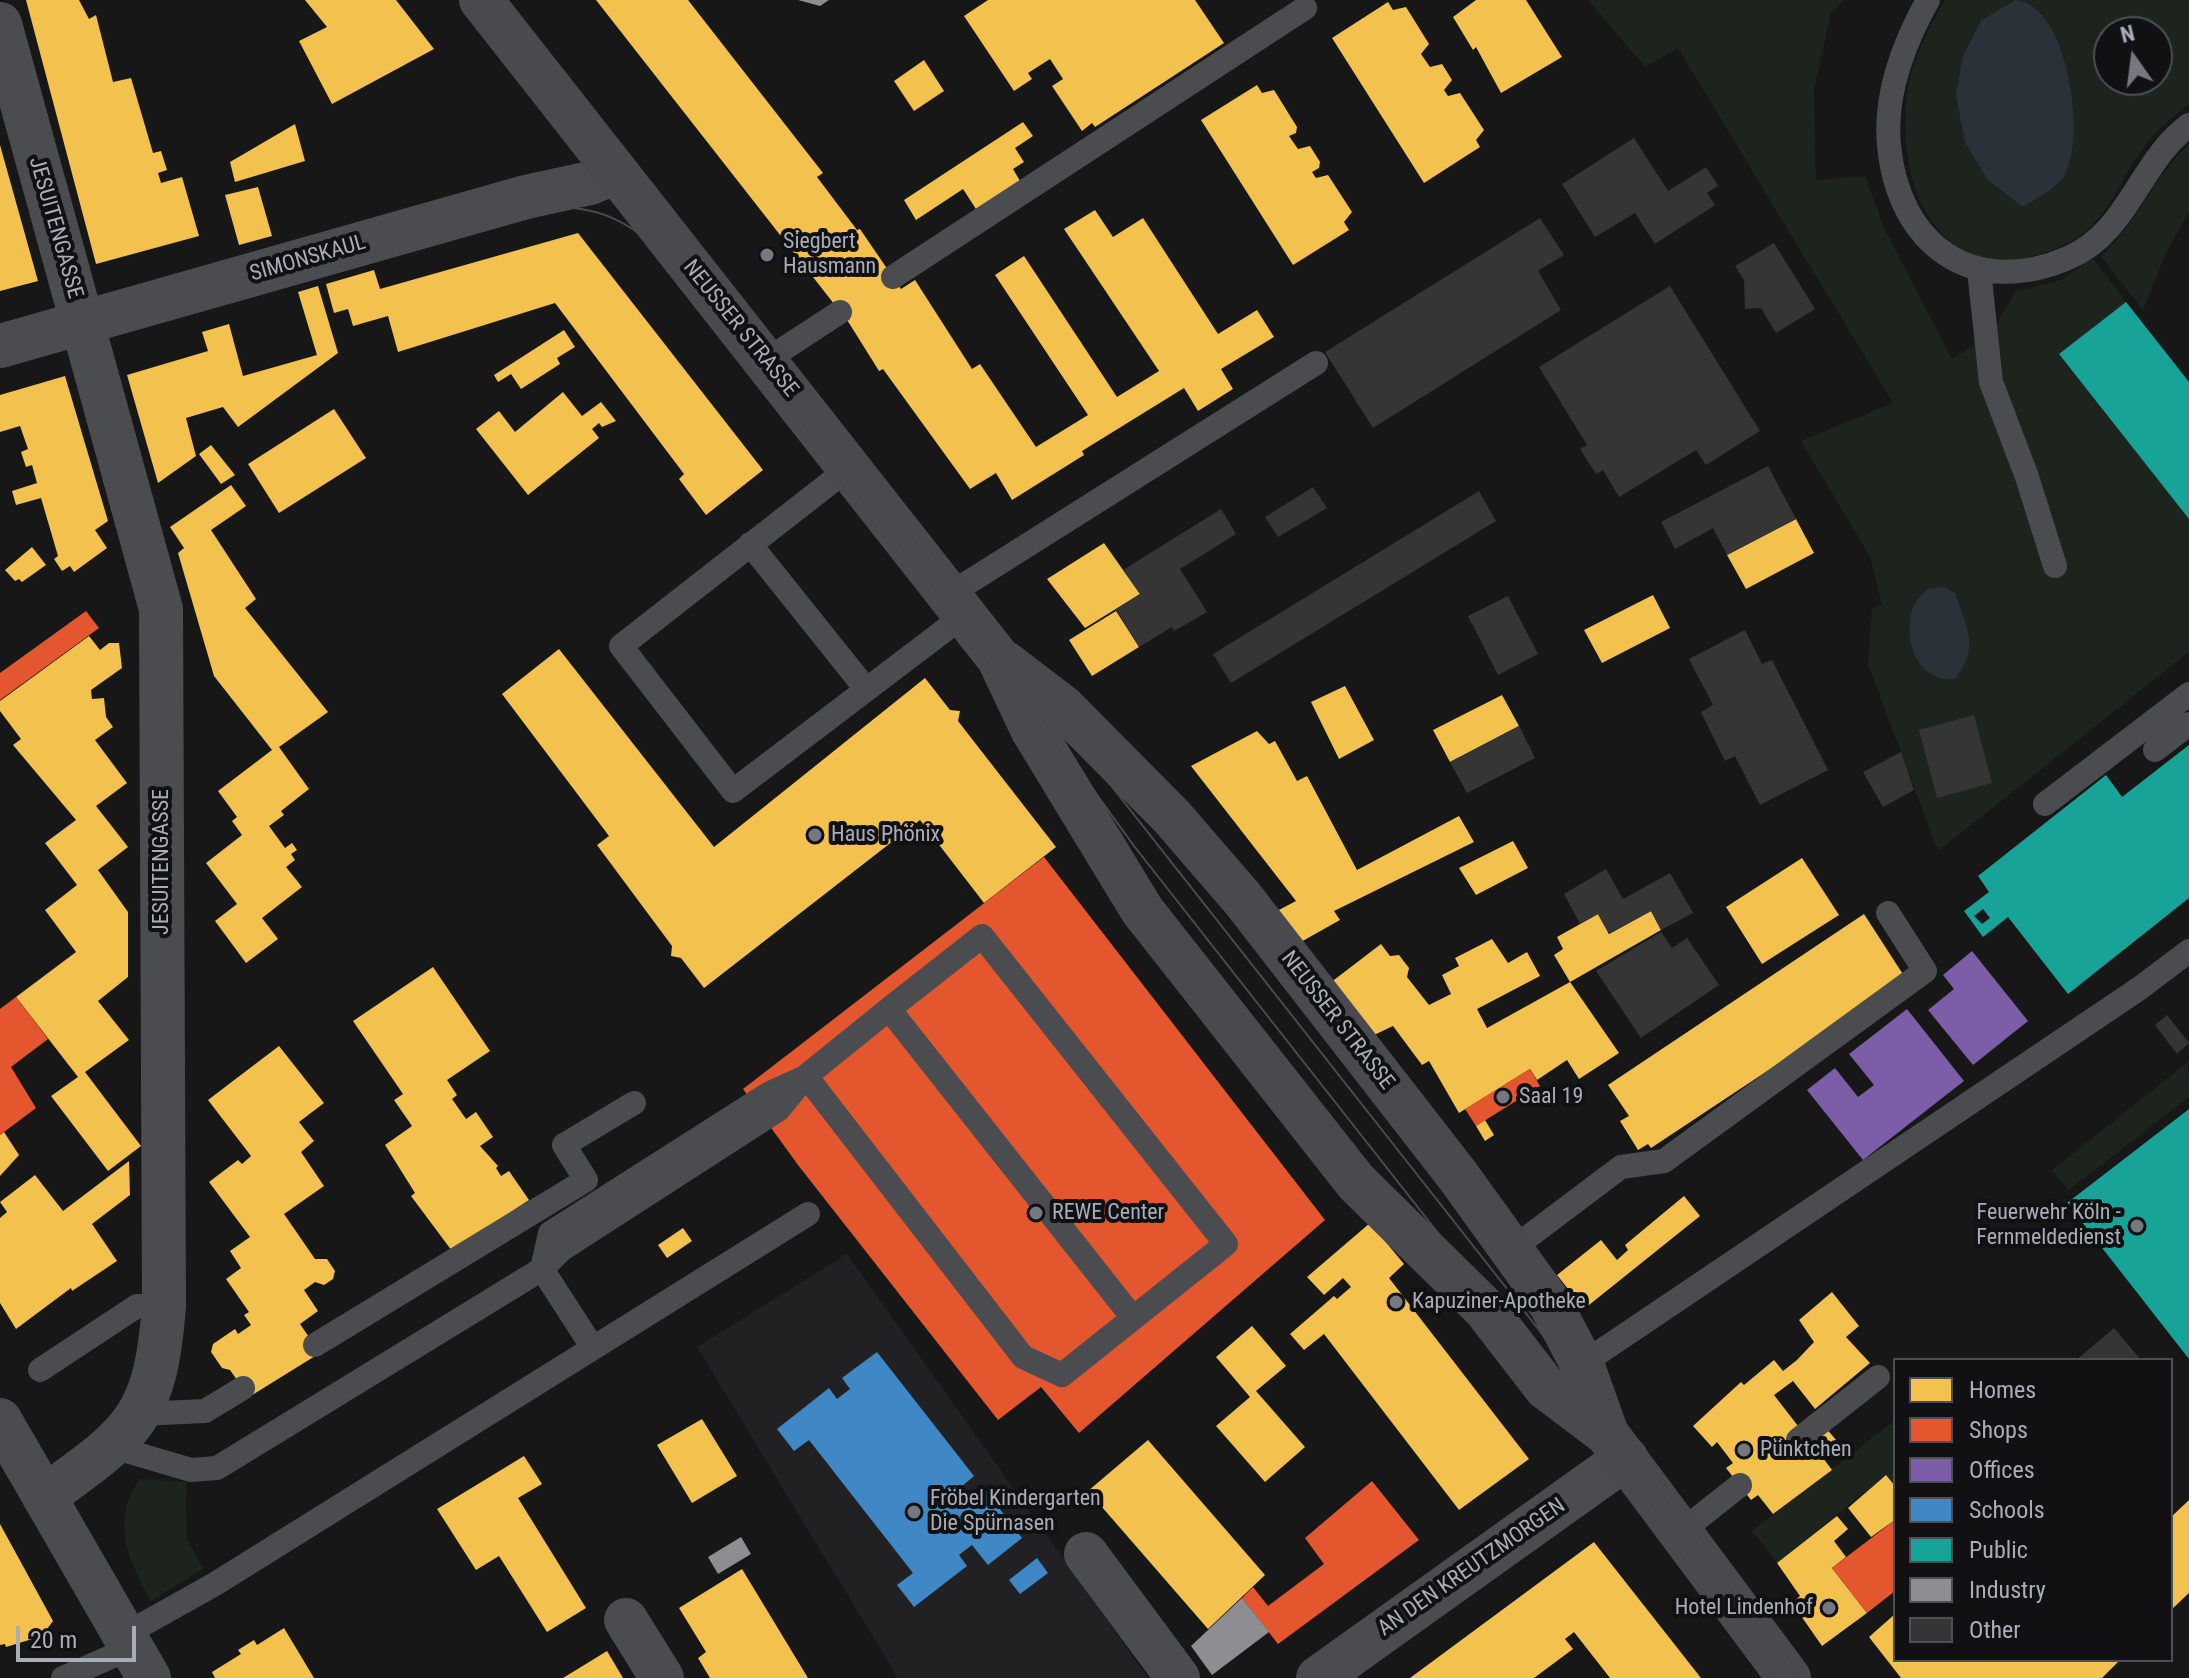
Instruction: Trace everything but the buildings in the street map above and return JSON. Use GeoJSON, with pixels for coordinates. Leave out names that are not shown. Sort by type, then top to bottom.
{"type":"FeatureCollection","features":[{"type":"Feature","properties":{"kind":"main road","name":"NEUSSER STRASSE"},"geometry":{"type":"LineString","coordinates":[[481,0],[999,659],[1032,729],[1142,910],[1356,1182],[1485,1309],[1546,1388],[1617,1446],[1789,1678]]}},
{"type":"Feature","properties":{"kind":"main road","name":"NEUSSER STRASSE"},"geometry":{"type":"LineString","coordinates":[[999,659],[1063,707],[1172,817],[1242,898],[1512,1249],[1551,1305],[1582,1364],[1617,1446]]}},
{"type":"Feature","properties":{"kind":"street","name":"JESUITENGASSE"},"geometry":{"type":"LineString","coordinates":[[0,24],[161,609],[164,1306],[160,1361],[152,1392],[126,1430],[44,1497]]}},
{"type":"Feature","properties":{"kind":"street","name":"SIMONSKAUL"},"geometry":{"type":"LineString","coordinates":[[0,346],[526,197],[590,183],[616,172]]}},
{"type":"Feature","properties":{"kind":"street"},"geometry":{"type":"LineString","coordinates":[[0,1420],[135,1654]]}},
{"type":"Feature","properties":{"kind":"street","name":"AN DEN KREUTZMORGEN"},"geometry":{"type":"LineString","coordinates":[[1318,1678],[1617,1446]]}},
{"type":"Feature","properties":{"kind":"street"},"geometry":{"type":"LineString","coordinates":[[1086,1554],[1178,1678]]}},
{"type":"Feature","properties":{"kind":"street"},"geometry":{"type":"LineString","coordinates":[[626,1620],[662,1678]]}},
{"type":"Feature","properties":{"kind":"lane"},"geometry":{"type":"LineString","coordinates":[[1928,0],[1903,49],[1895,83],[1888,144],[1897,186],[1913,222],[1935,249],[1957,264],[2005,274],[2028,272],[2071,257],[2112,227],[2169,142],[2189,125]]}},
{"type":"Feature","properties":{"kind":"lane"},"geometry":{"type":"LineString","coordinates":[[893,277],[1305,8]]}},
{"type":"Feature","properties":{"kind":"lane"},"geometry":{"type":"LineString","coordinates":[[1979,270],[1991,382],[2027,477],[2055,566]]}},
{"type":"Feature","properties":{"kind":"lane"},"geometry":{"type":"LineString","coordinates":[[765,361],[840,312]]}},
{"type":"Feature","properties":{"kind":"lane"},"geometry":{"type":"LineString","coordinates":[[849,468],[621,646],[733,791],[866,689],[958,604],[1316,363]]}},
{"type":"Feature","properties":{"kind":"lane"},"geometry":{"type":"LineString","coordinates":[[750,544],[866,689]]}},
{"type":"Feature","properties":{"kind":"lane"},"geometry":{"type":"LineString","coordinates":[[2045,804],[2189,694]]}},
{"type":"Feature","properties":{"kind":"lane"},"geometry":{"type":"LineString","coordinates":[[2155,750],[2189,724]]}},
{"type":"Feature","properties":{"kind":"lane"},"geometry":{"type":"LineString","coordinates":[[1512,1249],[1621,1167],[1664,1161],[1925,971],[1888,913]]}},
{"type":"Feature","properties":{"kind":"lane"},"geometry":{"type":"LineString","coordinates":[[126,1430],[191,1470],[217,1468],[542,1269],[561,1250],[778,1110],[806,1076],[982,936],[1226,1244],[1062,1375],[1023,1357],[806,1076]]}},
{"type":"Feature","properties":{"kind":"lane"},"geometry":{"type":"LineString","coordinates":[[1582,1364],[2185,961]]}},
{"type":"Feature","properties":{"kind":"lane"},"geometry":{"type":"LineString","coordinates":[[889,1009],[1133,1318]]}},
{"type":"Feature","properties":{"kind":"lane"},"geometry":{"type":"LineString","coordinates":[[315,1345],[586,1180],[564,1145],[634,1103]]}},
{"type":"Feature","properties":{"kind":"lane"},"geometry":{"type":"LineString","coordinates":[[63,1678],[135,1654],[215,1584],[808,1214]]}},
{"type":"Feature","properties":{"kind":"lane"},"geometry":{"type":"LineString","coordinates":[[542,1269],[593,1348]]}},
{"type":"Feature","properties":{"kind":"lane"},"geometry":{"type":"LineString","coordinates":[[40,1370],[137,1306],[164,1306]]}},
{"type":"Feature","properties":{"kind":"lane"},"geometry":{"type":"LineString","coordinates":[[1798,1440],[1878,1377]]}},
{"type":"Feature","properties":{"kind":"lane"},"geometry":{"type":"LineString","coordinates":[[126,1430],[205,1411],[243,1388]]}},
{"type":"Feature","properties":{"kind":"lane"},"geometry":{"type":"LineString","coordinates":[[1682,1531],[1740,1485]]}},
{"type":"Feature","properties":{"kind":"shaded area"},"geometry":{"type":"Polygon","coordinates":[[[1588,0],[1845,0],[1831,13],[1814,89],[1816,180],[1865,176],[1884,228],[1952,359],[1991,334],[2015,292],[2061,280],[2093,258],[2126,302],[2059,354],[2189,519],[2189,652],[1938,851],[1868,664],[1872,609],[1882,605],[1870,556],[1801,441],[1893,403],[1678,48],[1645,67],[1588,0]]]}},
{"type":"Feature","properties":{"kind":"shaded area"},"geometry":{"type":"Polygon","coordinates":[[[1945,0],[2189,0],[2189,104],[2146,144],[2110,203],[2080,236],[2025,258],[1990,259],[1961,249],[1938,230],[1921,203],[1910,170],[1906,134],[1907,96],[1921,46],[1945,0]]]}},
{"type":"Feature","properties":{"kind":"shaded area"},"geometry":{"type":"Polygon","coordinates":[[[2015,0],[2033,7],[2048,24],[2060,48],[2073,106],[2074,135],[2063,178],[2023,207],[1988,180],[1965,142],[1956,95],[1963,56],[1981,21],[2015,0]]]}},
{"type":"Feature","properties":{"kind":"shaded area"},"geometry":{"type":"Polygon","coordinates":[[[2189,144],[2189,212],[2166,253],[2143,310],[2101,256],[2125,230],[2165,170],[2189,144]]]}},
{"type":"Feature","properties":{"kind":"shaded area"},"geometry":{"type":"Polygon","coordinates":[[[1944,587],[1955,593],[1969,638],[1967,657],[1955,679],[1931,674],[1923,667],[1916,658],[1910,634],[1916,601],[1927,589],[1944,587]]]}},
{"type":"Feature","properties":{"kind":"shaded area"},"geometry":{"type":"Polygon","coordinates":[[[2188,1062],[2189,1097],[2069,1190],[2052,1170],[2188,1062]]]}},
{"type":"Feature","properties":{"kind":"shaded area","name":"Fröbel Kindergarten Die Spürnasen"},"geometry":{"type":"Polygon","coordinates":[[[847,1254],[1148,1678],[898,1678],[697,1347],[847,1254]]]}},
{"type":"Feature","properties":{"kind":"shaded area"},"geometry":{"type":"Polygon","coordinates":[[[1893,1422],[1893,1484],[1886,1475],[1777,1563],[1752,1531],[1893,1422]]]}},
{"type":"Feature","properties":{"kind":"shaded area"},"geometry":{"type":"Polygon","coordinates":[[[141,1479],[186,1482],[187,1539],[203,1569],[151,1601],[130,1555],[124,1524],[131,1494],[141,1479]]]}},
{"type":"Feature","properties":{"kind":"tram line"},"geometry":{"type":"LineString","coordinates":[[469,0],[704,298],[839,476],[1074,763],[1134,846],[1581,1415],[1777,1678]]}},
{"type":"Feature","properties":{"kind":"tram line"},"geometry":{"type":"LineString","coordinates":[[493,0],[1504,1285],[1640,1460],[1800,1678]]}},
{"type":"Feature","properties":{"kind":"tram line"},"geometry":{"type":"LineString","coordinates":[[0,337],[530,182],[575,179],[619,192]]}},
{"type":"Feature","properties":{"kind":"tram line"},"geometry":{"type":"LineString","coordinates":[[0,355],[530,207],[564,207],[596,212],[625,224],[652,245]]}},
{"type":"Feature","properties":{"kind":"place","name":"Siegbert Hausmann"},"geometry":{"type":"Point","coordinates":[767,255]}},
{"type":"Feature","properties":{"kind":"place","name":"Haus Phönix"},"geometry":{"type":"Point","coordinates":[815,835]}},
{"type":"Feature","properties":{"kind":"place","name":"Saal 19"},"geometry":{"type":"Point","coordinates":[1503,1097]}},
{"type":"Feature","properties":{"kind":"place","name":"REWE Center"},"geometry":{"type":"Point","coordinates":[1036,1213]}},
{"type":"Feature","properties":{"kind":"place","name":"Feuerwehr Köln - Fernmeldedienst"},"geometry":{"type":"Point","coordinates":[2137,1226]}},
{"type":"Feature","properties":{"kind":"place","name":"Kapuziner-Apotheke"},"geometry":{"type":"Point","coordinates":[1396,1302]}},
{"type":"Feature","properties":{"kind":"place","name":"Pünktchen"},"geometry":{"type":"Point","coordinates":[1744,1450]}},
{"type":"Feature","properties":{"kind":"place","name":"Fröbel Kindergarten Die Spürnasen"},"geometry":{"type":"Point","coordinates":[914,1512]}},
{"type":"Feature","properties":{"kind":"place","name":"Hotel Lindenhof"},"geometry":{"type":"Point","coordinates":[1829,1608]}}]}
